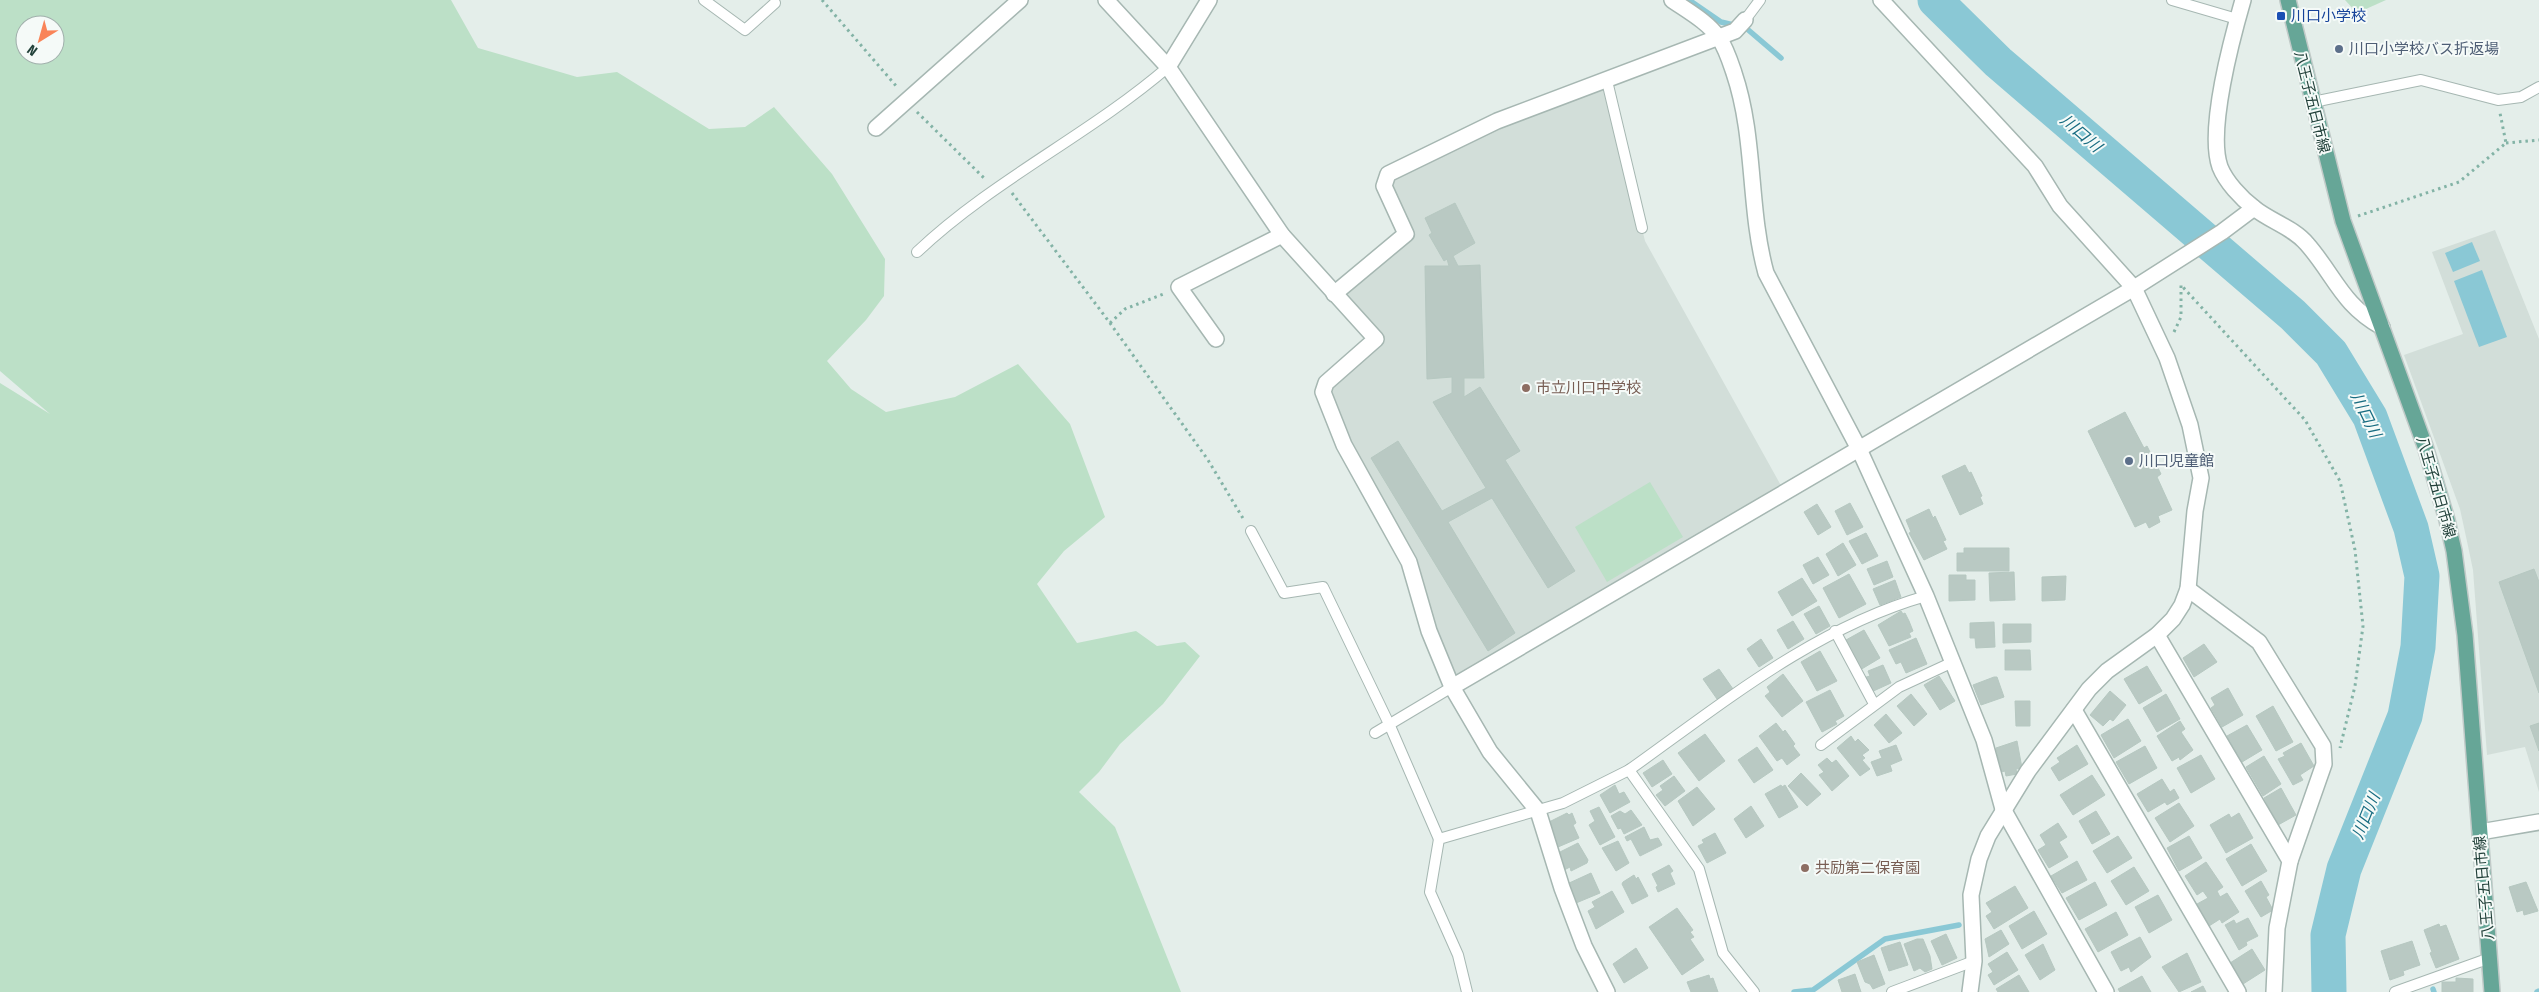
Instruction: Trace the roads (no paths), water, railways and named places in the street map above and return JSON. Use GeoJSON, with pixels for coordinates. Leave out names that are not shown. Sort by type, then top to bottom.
{"type":"FeatureCollection","features":[{"type":"Feature","properties":{"kind":"main road","name":"八王子五日市線"},"geometry":{"type":"LineString","coordinates":[[2288,0],[2343,221],[2426,446],[2454,551],[2465,636],[2492,992]]}},
{"type":"Feature","properties":{"kind":"street"},"geometry":{"type":"LineString","coordinates":[[876,128],[1020,0]]}},
{"type":"Feature","properties":{"kind":"street"},"geometry":{"type":"LineString","coordinates":[[1106,0],[1168,67],[1282,235],[1376,339],[1326,383],[1323,392],[1344,445],[1409,562],[1429,631],[1452,687],[1490,752],[1538,811],[1562,888],[1584,946],[1606,992]]}},
{"type":"Feature","properties":{"kind":"street"},"geometry":{"type":"LineString","coordinates":[[1168,67],[1210,0]]}},
{"type":"Feature","properties":{"kind":"street"},"geometry":{"type":"LineString","coordinates":[[1672,0],[1702,20],[1719,37],[1730,60],[1742,98],[1760,244],[1766,273],[1859,448],[1926,596],[1984,740],[2003,810],[2106,992]]}},
{"type":"Feature","properties":{"kind":"street"},"geometry":{"type":"LineString","coordinates":[[1880,0],[2035,166],[2060,206],[2134,288],[2167,358],[2190,425],[2201,478],[2195,511],[2188,588],[2174,619],[2157,635],[2107,670],[2050,739],[2003,810],[1985,844],[1971,895],[1974,961],[1972,990]]}},
{"type":"Feature","properties":{"kind":"street"},"geometry":{"type":"LineString","coordinates":[[2243,0],[2237,19],[2219,111],[2217,151],[2221,168],[2235,189],[2254,208],[2306,242],[2358,312],[2382,327]]}},
{"type":"Feature","properties":{"kind":"street"},"geometry":{"type":"LineString","coordinates":[[1334,294],[1406,234],[1384,186],[1388,174],[1497,121],[1607,81],[1719,37],[1740,25]]}},
{"type":"Feature","properties":{"kind":"street"},"geometry":{"type":"LineString","coordinates":[[1452,687],[2134,288],[2222,232],[2254,208]]}},
{"type":"Feature","properties":{"kind":"street"},"geometry":{"type":"LineString","coordinates":[[1216,339],[1179,287],[1282,235]]}},
{"type":"Feature","properties":{"kind":"street"},"geometry":{"type":"LineString","coordinates":[[2188,588],[2259,642],[2323,746],[2324,764],[2290,861],[2277,928],[2274,992]]}},
{"type":"Feature","properties":{"kind":"street"},"geometry":{"type":"LineString","coordinates":[[2157,635],[2290,861]]}},
{"type":"Feature","properties":{"kind":"street"},"geometry":{"type":"LineString","coordinates":[[2074,710],[2238,992]]}},
{"type":"Feature","properties":{"kind":"street"},"geometry":{"type":"LineString","coordinates":[[2480,832],[2539,822]]}},
{"type":"Feature","properties":{"kind":"lane"},"geometry":{"type":"LineString","coordinates":[[704,0],[745,30],[775,3]]}},
{"type":"Feature","properties":{"kind":"lane"},"geometry":{"type":"LineString","coordinates":[[1740,25],[1760,0]]}},
{"type":"Feature","properties":{"kind":"lane"},"geometry":{"type":"LineString","coordinates":[[2172,0],[2237,19]]}},
{"type":"Feature","properties":{"kind":"lane"},"geometry":{"type":"LineString","coordinates":[[917,252],[963,210],[1138,93],[1168,67]]}},
{"type":"Feature","properties":{"kind":"lane"},"geometry":{"type":"LineString","coordinates":[[2313,102],[2421,80],[2498,100],[2521,97],[2539,87]]}},
{"type":"Feature","properties":{"kind":"lane"},"geometry":{"type":"LineString","coordinates":[[1607,81],[1642,228]]}},
{"type":"Feature","properties":{"kind":"lane"},"geometry":{"type":"LineString","coordinates":[[1251,531],[1284,593],[1323,587],[1390,726],[1439,839],[1430,892],[1458,956],[1467,992]]}},
{"type":"Feature","properties":{"kind":"lane"},"geometry":{"type":"LineString","coordinates":[[1439,839],[1563,803],[1629,770],[1791,655],[1835,631],[1891,606],[1926,596]]}},
{"type":"Feature","properties":{"kind":"lane"},"geometry":{"type":"LineString","coordinates":[[1835,631],[1874,704]]}},
{"type":"Feature","properties":{"kind":"lane"},"geometry":{"type":"LineString","coordinates":[[1821,745],[1874,704],[1900,687],[1953,662]]}},
{"type":"Feature","properties":{"kind":"lane"},"geometry":{"type":"LineString","coordinates":[[1376,733],[1452,687]]}},
{"type":"Feature","properties":{"kind":"lane"},"geometry":{"type":"LineString","coordinates":[[1629,770],[1698,869],[1723,953],[1754,992]]}},
{"type":"Feature","properties":{"kind":"lane"},"geometry":{"type":"LineString","coordinates":[[2395,992],[2490,958]]}},
{"type":"Feature","properties":{"kind":"lane"},"geometry":{"type":"LineString","coordinates":[[1892,992],[1974,961]]}},
{"type":"Feature","properties":{"kind":"water"},"geometry":{"type":"Polygon","coordinates":[[[2472,242],[2480,261],[2453,272],[2445,253],[2472,242]]]}},
{"type":"Feature","properties":{"kind":"water"},"geometry":{"type":"Polygon","coordinates":[[[2482,270],[2507,337],[2479,347],[2454,281],[2482,270]]]}},
{"type":"Feature","properties":{"kind":"waterway"},"geometry":{"type":"LineString","coordinates":[[1689,0],[1721,22],[1746,28],[1781,58]]}},
{"type":"Feature","properties":{"kind":"waterway","name":"川口川"},"geometry":{"type":"LineString","coordinates":[[1935,0],[1998,62],[2293,315],[2331,353],[2370,417],[2411,528],[2422,576],[2418,647],[2405,716],[2344,869],[2328,935],[2329,992]]}},
{"type":"Feature","properties":{"kind":"waterway"},"geometry":{"type":"LineString","coordinates":[[1794,992],[1813,990],[1885,939],[1959,925]]}},
{"type":"Feature","properties":{"kind":"place","name":"川口小学校"},"geometry":{"type":"Point","coordinates":[2281,16]}},
{"type":"Feature","properties":{"kind":"place","name":"川口小学校バス折返場"},"geometry":{"type":"Point","coordinates":[2339,49]}},
{"type":"Feature","properties":{"kind":"place","name":"市立川口中学校"},"geometry":{"type":"Point","coordinates":[1526,388]}},
{"type":"Feature","properties":{"kind":"place","name":"川口児童館"},"geometry":{"type":"Point","coordinates":[2129,461]}},
{"type":"Feature","properties":{"kind":"place","name":"共励第二保育園"},"geometry":{"type":"Point","coordinates":[1805,868]}}]}
